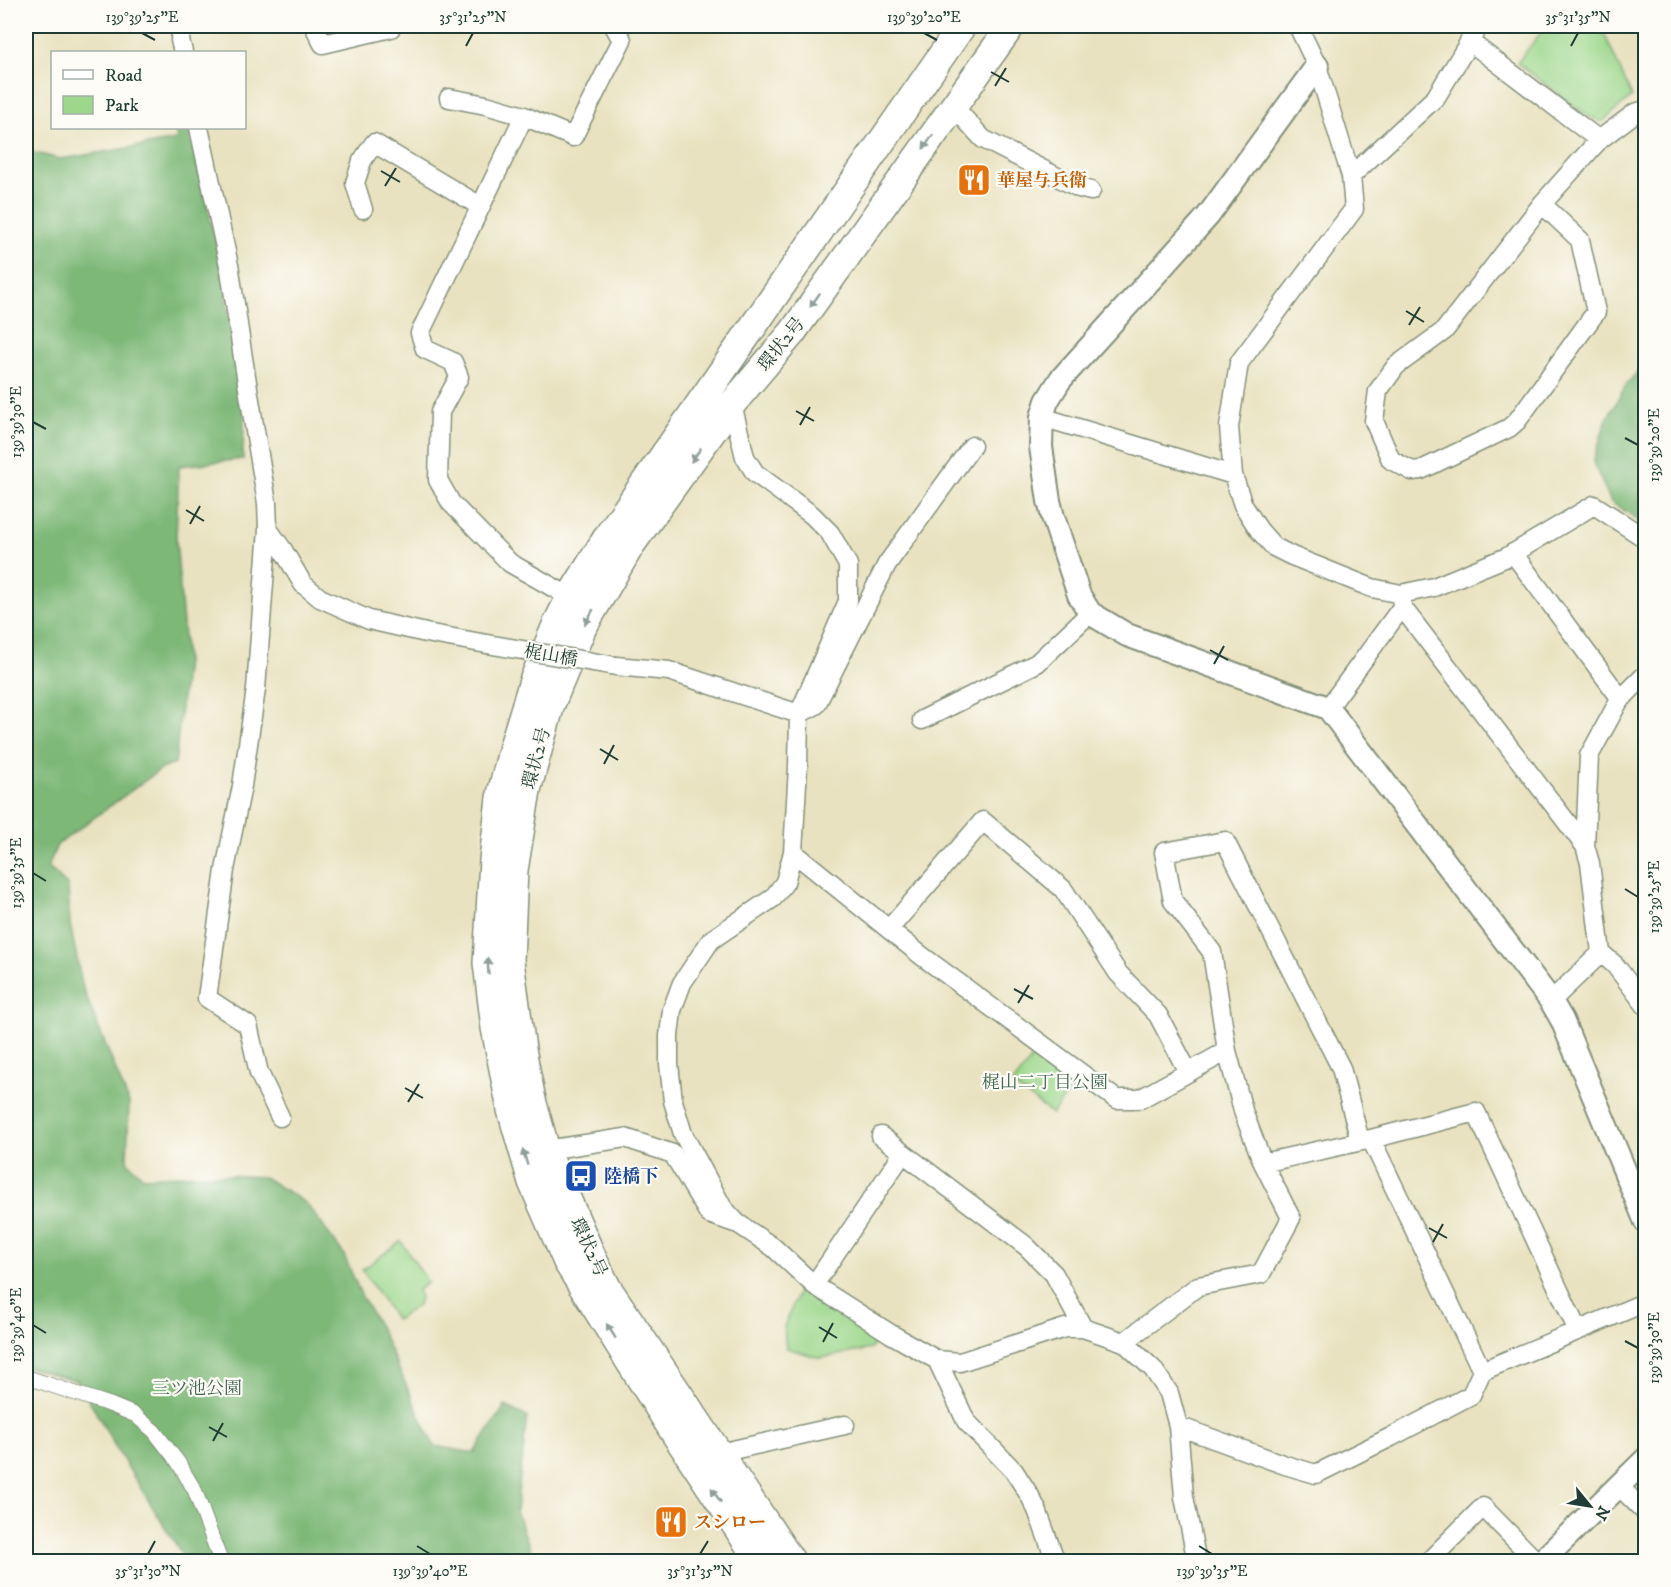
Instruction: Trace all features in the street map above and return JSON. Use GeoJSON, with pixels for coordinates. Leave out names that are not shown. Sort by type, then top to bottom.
{"type":"FeatureCollection","features":[{"type":"Feature","properties":{"kind":"main road","name":"環状2号"},"geometry":{"type":"LineString","coordinates":[[760,1562],[675,1434],[567,1262],[532,1182],[511,1110],[495,1028],[487,963],[500,798],[533,681],[570,597],[609,534],[960,26]]}},
{"type":"Feature","properties":{"kind":"main road","name":"環状2号"},"geometry":{"type":"LineString","coordinates":[[792,1562],[607,1287],[546,1150],[532,1100],[522,1049],[510,961],[514,870],[526,790],[551,704],[582,629],[631,546],[732,404],[792,333],[955,109],[1011,26]]}},
{"type":"Feature","properties":{"kind":"street"},"geometry":{"type":"LineString","coordinates":[[182,26],[180,40],[183,51]]}},
{"type":"Feature","properties":{"kind":"street"},"geometry":{"type":"LineString","coordinates":[[314,26],[323,44],[391,28],[391,26]]}},
{"type":"Feature","properties":{"kind":"street"},"geometry":{"type":"LineString","coordinates":[[449,98],[486,105],[524,116],[573,137],[622,40],[614,26]]}},
{"type":"Feature","properties":{"kind":"street"},"geometry":{"type":"LineString","coordinates":[[1026,26],[1002,49],[955,109],[983,139],[1079,188],[1091,191]]}},
{"type":"Feature","properties":{"kind":"street"},"geometry":{"type":"LineString","coordinates":[[1298,26],[1317,66],[1351,176],[1354,209],[1239,363],[1229,427],[1233,476],[1243,505],[1259,530],[1274,547],[1401,601],[1585,846]]}},
{"type":"Feature","properties":{"kind":"street"},"geometry":{"type":"LineString","coordinates":[[1351,176],[1436,97],[1479,26]]}},
{"type":"Feature","properties":{"kind":"street"},"geometry":{"type":"LineString","coordinates":[[1468,41],[1599,140]]}},
{"type":"Feature","properties":{"kind":"street"},"geometry":{"type":"LineString","coordinates":[[1317,66],[1208,216],[1060,380],[1047,401],[1042,417],[1041,447],[1049,501],[1079,595],[1090,613],[1127,635],[1328,708],[1551,1001],[1562,1020],[1646,1222]]}},
{"type":"Feature","properties":{"kind":"street"},"geometry":{"type":"LineString","coordinates":[[1542,204],[1580,240],[1596,312],[1517,421],[1509,428],[1421,470],[1412,471],[1391,460],[1374,421],[1378,391],[1396,366],[1444,331],[1542,204],[1599,140],[1635,113],[1646,110]]}},
{"type":"Feature","properties":{"kind":"street"},"geometry":{"type":"LineString","coordinates":[[524,116],[420,333],[425,349],[453,362],[459,377],[440,412],[438,480],[451,503],[510,563],[570,597]]}},
{"type":"Feature","properties":{"kind":"street"},"geometry":{"type":"LineString","coordinates":[[199,129],[230,270],[267,503],[268,529],[256,689],[242,786],[225,870],[207,998],[248,1025],[259,1073],[280,1117]]}},
{"type":"Feature","properties":{"kind":"street"},"geometry":{"type":"LineString","coordinates":[[363,209],[355,183],[362,161],[374,143],[480,206]]}},
{"type":"Feature","properties":{"kind":"street"},"geometry":{"type":"LineString","coordinates":[[732,404],[745,457],[755,473],[812,515],[830,533],[848,565],[848,602],[799,714],[793,852],[785,882],[773,898],[711,940],[682,983],[672,1010],[669,1064],[673,1101],[683,1134],[723,1208],[737,1223],[773,1246],[814,1285],[937,1360],[960,1362],[1065,1328],[1083,1328],[1124,1342],[1152,1369],[1169,1392],[1178,1426],[1184,1497],[1197,1562]]}},
{"type":"Feature","properties":{"kind":"street"},"geometry":{"type":"LineString","coordinates":[[1042,417],[1233,476]]}},
{"type":"Feature","properties":{"kind":"street"},"geometry":{"type":"LineString","coordinates":[[799,714],[816,705],[887,564],[972,446]]}},
{"type":"Feature","properties":{"kind":"street"},"geometry":{"type":"LineString","coordinates":[[1328,708],[1401,601],[1513,553],[1594,505],[1646,538]]}},
{"type":"Feature","properties":{"kind":"street","name":"梶山橋"},"geometry":{"type":"LineString","coordinates":[[268,529],[303,584],[321,598],[369,620],[426,633],[616,666],[669,671],[799,714]]}},
{"type":"Feature","properties":{"kind":"street"},"geometry":{"type":"LineString","coordinates":[[1513,553],[1621,699]]}},
{"type":"Feature","properties":{"kind":"street"},"geometry":{"type":"LineString","coordinates":[[922,720],[1037,663],[1090,613]]}},
{"type":"Feature","properties":{"kind":"street"},"geometry":{"type":"LineString","coordinates":[[1646,675],[1621,699],[1589,756],[1585,846],[1590,863],[1601,953],[1615,964],[1646,1006]]}},
{"type":"Feature","properties":{"kind":"street"},"geometry":{"type":"LineString","coordinates":[[889,929],[983,821],[1063,889],[1118,974],[1158,1015],[1188,1072]]}},
{"type":"Feature","properties":{"kind":"street"},"geometry":{"type":"LineString","coordinates":[[1124,1342],[1198,1286],[1261,1274],[1291,1218],[1263,1163],[1244,1114],[1227,1051],[1212,952],[1173,901],[1164,852],[1225,841],[1341,1068],[1365,1140],[1482,1371]]}},
{"type":"Feature","properties":{"kind":"street"},"geometry":{"type":"LineString","coordinates":[[793,852],[931,962],[1116,1099],[1140,1099],[1227,1051]]}},
{"type":"Feature","properties":{"kind":"street"},"geometry":{"type":"LineString","coordinates":[[1551,1001],[1601,953]]}},
{"type":"Feature","properties":{"kind":"street"},"geometry":{"type":"LineString","coordinates":[[1263,1163],[1476,1112],[1578,1331]]}},
{"type":"Feature","properties":{"kind":"street"},"geometry":{"type":"LineString","coordinates":[[881,1136],[1026,1246],[1054,1274],[1083,1328]]}},
{"type":"Feature","properties":{"kind":"street"},"geometry":{"type":"LineString","coordinates":[[546,1150],[625,1138],[673,1154],[709,1214],[737,1223]]}},
{"type":"Feature","properties":{"kind":"street"},"geometry":{"type":"LineString","coordinates":[[814,1285],[903,1153]]}},
{"type":"Feature","properties":{"kind":"street"},"geometry":{"type":"LineString","coordinates":[[1178,1426],[1316,1474],[1471,1395],[1482,1371],[1646,1302]]}},
{"type":"Feature","properties":{"kind":"street"},"geometry":{"type":"LineString","coordinates":[[937,1360],[966,1422],[1014,1471],[1030,1496],[1056,1562]]}},
{"type":"Feature","properties":{"kind":"street"},"geometry":{"type":"LineString","coordinates":[[26,1377],[135,1415],[154,1431],[178,1462],[195,1491],[221,1562]]}},
{"type":"Feature","properties":{"kind":"street"},"geometry":{"type":"LineString","coordinates":[[719,1453],[845,1425]]}},
{"type":"Feature","properties":{"kind":"street"},"geometry":{"type":"LineString","coordinates":[[1428,1562],[1483,1507],[1539,1562],[1646,1459]]}},
{"type":"Feature","properties":{"kind":"street"},"geometry":{"type":"LineString","coordinates":[[1619,1486],[1646,1513]]}},
{"type":"Feature","properties":{"kind":"green space"},"geometry":{"type":"Polygon","coordinates":[[[1546,26],[1591,26],[1605,35],[1632,97],[1602,122],[1588,116],[1517,63],[1546,26]]]}},
{"type":"Feature","properties":{"kind":"green space","name":"三ツ池公園"},"geometry":{"type":"Polygon","coordinates":[[[175,129],[189,129],[222,270],[244,416],[243,459],[179,466],[176,539],[186,661],[175,764],[161,769],[57,845],[48,867],[68,886],[70,924],[83,989],[129,1103],[127,1161],[143,1177],[201,1174],[264,1177],[306,1203],[343,1253],[434,1446],[474,1453],[505,1406],[527,1417],[516,1511],[535,1561],[186,1561],[119,1453],[78,1381],[26,1367],[26,151],[61,159],[177,140],[175,129]]]}},
{"type":"Feature","properties":{"kind":"green space"},"geometry":{"type":"Polygon","coordinates":[[[1645,363],[1645,524],[1611,502],[1593,462],[1606,421],[1626,385],[1645,363]]]}},
{"type":"Feature","properties":{"kind":"green space","name":"梶山二丁目公園"},"geometry":{"type":"Polygon","coordinates":[[[1038,1051],[1078,1080],[1052,1114],[1012,1084],[1038,1051]]]}},
{"type":"Feature","properties":{"kind":"green space"},"geometry":{"type":"Polygon","coordinates":[[[401,1241],[428,1282],[417,1291],[420,1297],[418,1305],[396,1320],[362,1270],[401,1241]]]}},
{"type":"Feature","properties":{"kind":"green space"},"geometry":{"type":"Polygon","coordinates":[[[799,1290],[876,1335],[871,1349],[820,1358],[786,1348],[784,1327],[799,1290]]]}},
{"type":"Feature","properties":{"kind":"place","name":"華屋与兵衛"},"geometry":{"type":"Point","coordinates":[974,180]}},
{"type":"Feature","properties":{"kind":"place","name":"陸橋下"},"geometry":{"type":"Point","coordinates":[581,1176]}},
{"type":"Feature","properties":{"kind":"place","name":"スシロー"},"geometry":{"type":"Point","coordinates":[671,1522]}}]}
